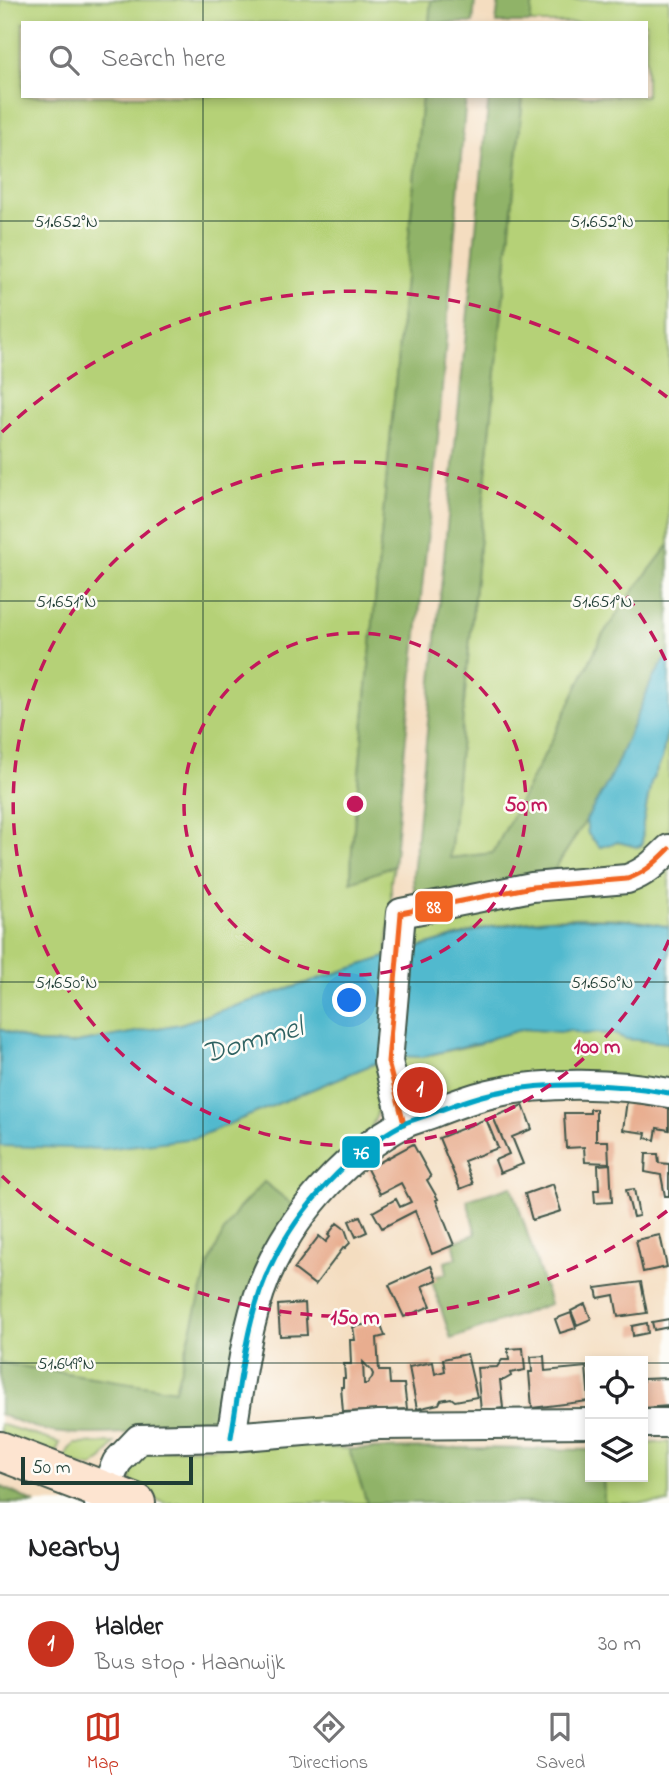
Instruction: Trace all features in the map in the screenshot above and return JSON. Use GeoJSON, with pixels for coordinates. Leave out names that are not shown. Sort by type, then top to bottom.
{"type":"FeatureCollection","features":[{"type":"Feature","properties":{"kind":"main road"},"geometry":{"type":"LineString","coordinates":[[0,1451],[112,1499]]}},
{"type":"Feature","properties":{"kind":"street"},"geometry":{"type":"LineString","coordinates":[[404,1124],[388,1062],[400,921],[532,887],[627,879],[640,875],[653,866],[669,849]]}},
{"type":"Feature","properties":{"kind":"street"},"geometry":{"type":"LineString","coordinates":[[230,1437],[254,1311],[272,1262],[298,1218],[348,1163],[404,1124],[493,1093],[557,1086],[595,1086],[669,1093]]}},
{"type":"Feature","properties":{"kind":"street"},"geometry":{"type":"LineString","coordinates":[[112,1499],[117,1462],[139,1439],[230,1437],[379,1425],[585,1423]]}},
{"type":"Feature","properties":{"kind":"street"},"geometry":{"type":"LineString","coordinates":[[648,1423],[669,1423]]}},
{"type":"Feature","properties":{"kind":"green space"},"geometry":{"type":"Polygon","coordinates":[[[0,0],[431,0],[429,21],[21,21],[21,98],[422,98],[352,849],[351,881],[394,866],[386,957],[180,1024],[71,1044],[37,1043],[0,1029],[0,0]]]}},
{"type":"Feature","properties":{"kind":"green space"},"geometry":{"type":"Polygon","coordinates":[[[431,0],[475,0],[473,21],[429,21],[431,0]]]}},
{"type":"Feature","properties":{"kind":"green space"},"geometry":{"type":"Polygon","coordinates":[[[499,0],[533,0],[530,21],[496,21],[499,0]]]}},
{"type":"Feature","properties":{"kind":"green space"},"geometry":{"type":"Polygon","coordinates":[[[533,0],[669,0],[669,545],[602,636],[493,853],[450,858],[523,98],[648,98],[648,21],[530,21],[533,0]]]}},
{"type":"Feature","properties":{"kind":"green space"},"geometry":{"type":"Polygon","coordinates":[[[422,98],[466,98],[438,437],[394,866],[351,882],[422,98]]]}},
{"type":"Feature","properties":{"kind":"green space"},"geometry":{"type":"Polygon","coordinates":[[[489,98],[523,98],[450,858],[493,853],[602,636],[669,545],[669,654],[652,680],[612,775],[549,878],[415,899],[413,876],[489,98]]]}},
{"type":"Feature","properties":{"kind":"green space"},"geometry":{"type":"Polygon","coordinates":[[[669,721],[669,840],[640,868],[549,878],[586,820],[588,834],[600,847],[618,842],[637,847],[642,845],[643,823],[651,782],[662,759],[669,721]]]}},
{"type":"Feature","properties":{"kind":"green space"},"geometry":{"type":"Polygon","coordinates":[[[669,861],[669,927],[602,918],[529,921],[485,928],[407,951],[413,922],[669,861]]]}},
{"type":"Feature","properties":{"kind":"green space"},"geometry":{"type":"Polygon","coordinates":[[[523,1029],[614,1034],[627,1039],[669,1043],[669,1085],[422,1105],[405,1093],[400,1056],[421,1057],[478,1044],[523,1029]]]}},
{"type":"Feature","properties":{"kind":"green space"},"geometry":{"type":"Polygon","coordinates":[[[383,1060],[379,1104],[365,1141],[297,1208],[264,1182],[209,1264],[175,1390],[0,1363],[0,1146],[195,1138],[383,1060]]]}},
{"type":"Feature","properties":{"kind":"green space"},"geometry":{"type":"Polygon","coordinates":[[[264,1182],[297,1208],[235,1354],[223,1397],[211,1424],[137,1432],[82,1434],[47,1431],[0,1414],[0,1363],[175,1390],[209,1264],[223,1233],[239,1208],[264,1182]]]}},
{"type":"Feature","properties":{"kind":"green space"},"geometry":{"type":"Polygon","coordinates":[[[512,1186],[550,1304],[451,1339],[431,1278],[447,1273],[445,1262],[457,1258],[453,1242],[476,1234],[467,1200],[512,1186]]]}},
{"type":"Feature","properties":{"kind":"green space"},"geometry":{"type":"Polygon","coordinates":[[[0,1424],[60,1443],[53,1459],[0,1439],[0,1424]]]}},
{"type":"Feature","properties":{"kind":"green space"},"geometry":{"type":"Polygon","coordinates":[[[669,1442],[669,1503],[604,1503],[603,1482],[648,1482],[648,1444],[669,1442]]]}},
{"type":"Feature","properties":{"kind":"green space"},"geometry":{"type":"Polygon","coordinates":[[[115,1443],[103,1459],[92,1467],[63,1463],[69,1449],[75,1444],[115,1443]]]}},
{"type":"Feature","properties":{"kind":"green space"},"geometry":{"type":"Polygon","coordinates":[[[289,1444],[349,1449],[367,1503],[165,1503],[139,1492],[131,1481],[135,1463],[149,1450],[289,1444]]]}},
{"type":"Feature","properties":{"kind":"green space"},"geometry":{"type":"Polygon","coordinates":[[[349,1449],[585,1450],[585,1482],[603,1482],[604,1503],[367,1503],[349,1449]]]}},
{"type":"Feature","properties":{"kind":"green space"},"geometry":{"type":"Polygon","coordinates":[[[0,1486],[35,1503],[0,1503],[0,1486]]]}},
{"type":"Feature","properties":{"kind":"water"},"geometry":{"type":"Polygon","coordinates":[[[669,654],[669,721],[662,759],[651,782],[643,823],[642,845],[637,847],[618,842],[600,847],[588,834],[586,820],[612,775],[652,680],[669,654]]]}},
{"type":"Feature","properties":{"kind":"water","name":"Dommel"},"geometry":{"type":"Polygon","coordinates":[[[548,919],[624,920],[669,927],[669,1043],[626,1039],[614,1034],[523,1029],[478,1044],[421,1057],[400,1056],[383,1060],[195,1138],[104,1149],[0,1146],[0,1029],[36,1043],[71,1044],[180,1024],[386,957],[486,928],[548,919]]]}},
{"type":"Feature","properties":{"kind":"building"},"geometry":{"type":"Polygon","coordinates":[[[627,1100],[669,1105],[669,1130],[657,1128],[655,1140],[645,1138],[646,1133],[623,1130],[627,1100]]]}},
{"type":"Feature","properties":{"kind":"building"},"geometry":{"type":"Polygon","coordinates":[[[523,1105],[532,1129],[512,1137],[523,1164],[500,1173],[495,1160],[509,1154],[493,1117],[523,1105]]]}},
{"type":"Feature","properties":{"kind":"building"},"geometry":{"type":"Polygon","coordinates":[[[590,1109],[596,1109],[596,1141],[608,1141],[609,1163],[585,1162],[584,1147],[566,1148],[564,1113],[590,1113],[590,1109]]]}},
{"type":"Feature","properties":{"kind":"building"},"geometry":{"type":"Polygon","coordinates":[[[486,1119],[498,1148],[464,1161],[473,1184],[460,1189],[439,1138],[486,1119]]]}},
{"type":"Feature","properties":{"kind":"building"},"geometry":{"type":"Polygon","coordinates":[[[413,1144],[431,1177],[427,1180],[438,1199],[436,1200],[454,1245],[432,1254],[415,1211],[382,1228],[373,1212],[396,1199],[400,1207],[411,1202],[401,1183],[380,1194],[367,1169],[413,1144]]]}},
{"type":"Feature","properties":{"kind":"building"},"geometry":{"type":"Polygon","coordinates":[[[646,1154],[658,1154],[659,1163],[669,1164],[669,1196],[665,1196],[661,1175],[645,1172],[646,1154]]]}},
{"type":"Feature","properties":{"kind":"building"},"geometry":{"type":"Polygon","coordinates":[[[610,1164],[612,1202],[595,1203],[594,1190],[599,1190],[598,1165],[610,1164]]]}},
{"type":"Feature","properties":{"kind":"building"},"geometry":{"type":"Polygon","coordinates":[[[553,1184],[561,1211],[532,1220],[525,1194],[553,1184]]]}},
{"type":"Feature","properties":{"kind":"building"},"geometry":{"type":"Polygon","coordinates":[[[634,1189],[639,1216],[633,1217],[626,1190],[634,1189]]]}},
{"type":"Feature","properties":{"kind":"building"},"geometry":{"type":"Polygon","coordinates":[[[360,1216],[367,1232],[356,1237],[349,1221],[360,1216]]]}},
{"type":"Feature","properties":{"kind":"building"},"geometry":{"type":"Polygon","coordinates":[[[337,1223],[345,1229],[350,1243],[315,1285],[294,1269],[319,1236],[326,1242],[337,1223]]]}},
{"type":"Feature","properties":{"kind":"building"},"geometry":{"type":"Polygon","coordinates":[[[660,1235],[667,1267],[643,1272],[636,1240],[660,1235]]]}},
{"type":"Feature","properties":{"kind":"building"},"geometry":{"type":"Polygon","coordinates":[[[431,1266],[437,1280],[422,1286],[431,1306],[404,1317],[389,1285],[431,1266]]]}},
{"type":"Feature","properties":{"kind":"building"},"geometry":{"type":"Polygon","coordinates":[[[641,1282],[647,1313],[618,1317],[614,1295],[598,1298],[596,1288],[641,1282]]]}},
{"type":"Feature","properties":{"kind":"building"},"geometry":{"type":"Polygon","coordinates":[[[305,1303],[307,1335],[280,1336],[278,1305],[305,1303]]]}},
{"type":"Feature","properties":{"kind":"building"},"geometry":{"type":"Polygon","coordinates":[[[585,1304],[591,1319],[577,1325],[571,1311],[585,1304]]]}},
{"type":"Feature","properties":{"kind":"building"},"geometry":{"type":"Polygon","coordinates":[[[571,1313],[576,1328],[560,1333],[555,1319],[571,1313]]]}},
{"type":"Feature","properties":{"kind":"building"},"geometry":{"type":"Polygon","coordinates":[[[378,1316],[385,1336],[377,1338],[379,1371],[389,1371],[390,1384],[404,1384],[407,1409],[343,1412],[341,1387],[345,1378],[344,1364],[351,1364],[350,1340],[355,1340],[353,1327],[373,1323],[372,1318],[378,1316]],[[363,1362],[364,1384],[372,1378],[371,1370],[363,1362]]]}},
{"type":"Feature","properties":{"kind":"building"},"geometry":{"type":"Polygon","coordinates":[[[669,1319],[669,1327],[654,1330],[652,1322],[669,1319]]]}},
{"type":"Feature","properties":{"kind":"building"},"geometry":{"type":"Polygon","coordinates":[[[647,1323],[648,1333],[633,1336],[632,1326],[647,1323]]]}},
{"type":"Feature","properties":{"kind":"building"},"geometry":{"type":"Polygon","coordinates":[[[523,1348],[525,1370],[510,1373],[511,1376],[500,1380],[503,1408],[481,1411],[477,1368],[497,1367],[502,1360],[509,1360],[508,1349],[523,1348]]]}},
{"type":"Feature","properties":{"kind":"building"},"geometry":{"type":"Polygon","coordinates":[[[467,1354],[477,1397],[455,1401],[451,1398],[441,1400],[439,1404],[417,1409],[409,1367],[433,1362],[435,1374],[445,1371],[443,1359],[467,1354]]]}},
{"type":"Feature","properties":{"kind":"building"},"geometry":{"type":"Polygon","coordinates":[[[544,1356],[545,1371],[585,1367],[585,1401],[532,1408],[529,1372],[532,1372],[531,1357],[544,1356]]]}},
{"type":"Feature","properties":{"kind":"building"},"geometry":{"type":"Polygon","coordinates":[[[669,1378],[669,1406],[648,1408],[648,1379],[669,1378]]]}},
{"type":"Feature","properties":{"kind":"transit line","name":"88"},"geometry":{"type":"LineString","coordinates":[[404,1124],[388,1062],[401,913],[532,887],[627,879],[655,863],[669,849]]}},
{"type":"Feature","properties":{"kind":"transit line","name":"76"},"geometry":{"type":"LineString","coordinates":[[231,1437],[250,1325],[273,1261],[312,1202],[328,1183],[364,1150],[407,1122],[473,1099],[515,1089],[582,1085],[627,1087],[669,1093]]}},
{"type":"Feature","properties":{"kind":"place","name":"Halder"},"geometry":{"type":"Point","coordinates":[420,1090]}}]}
